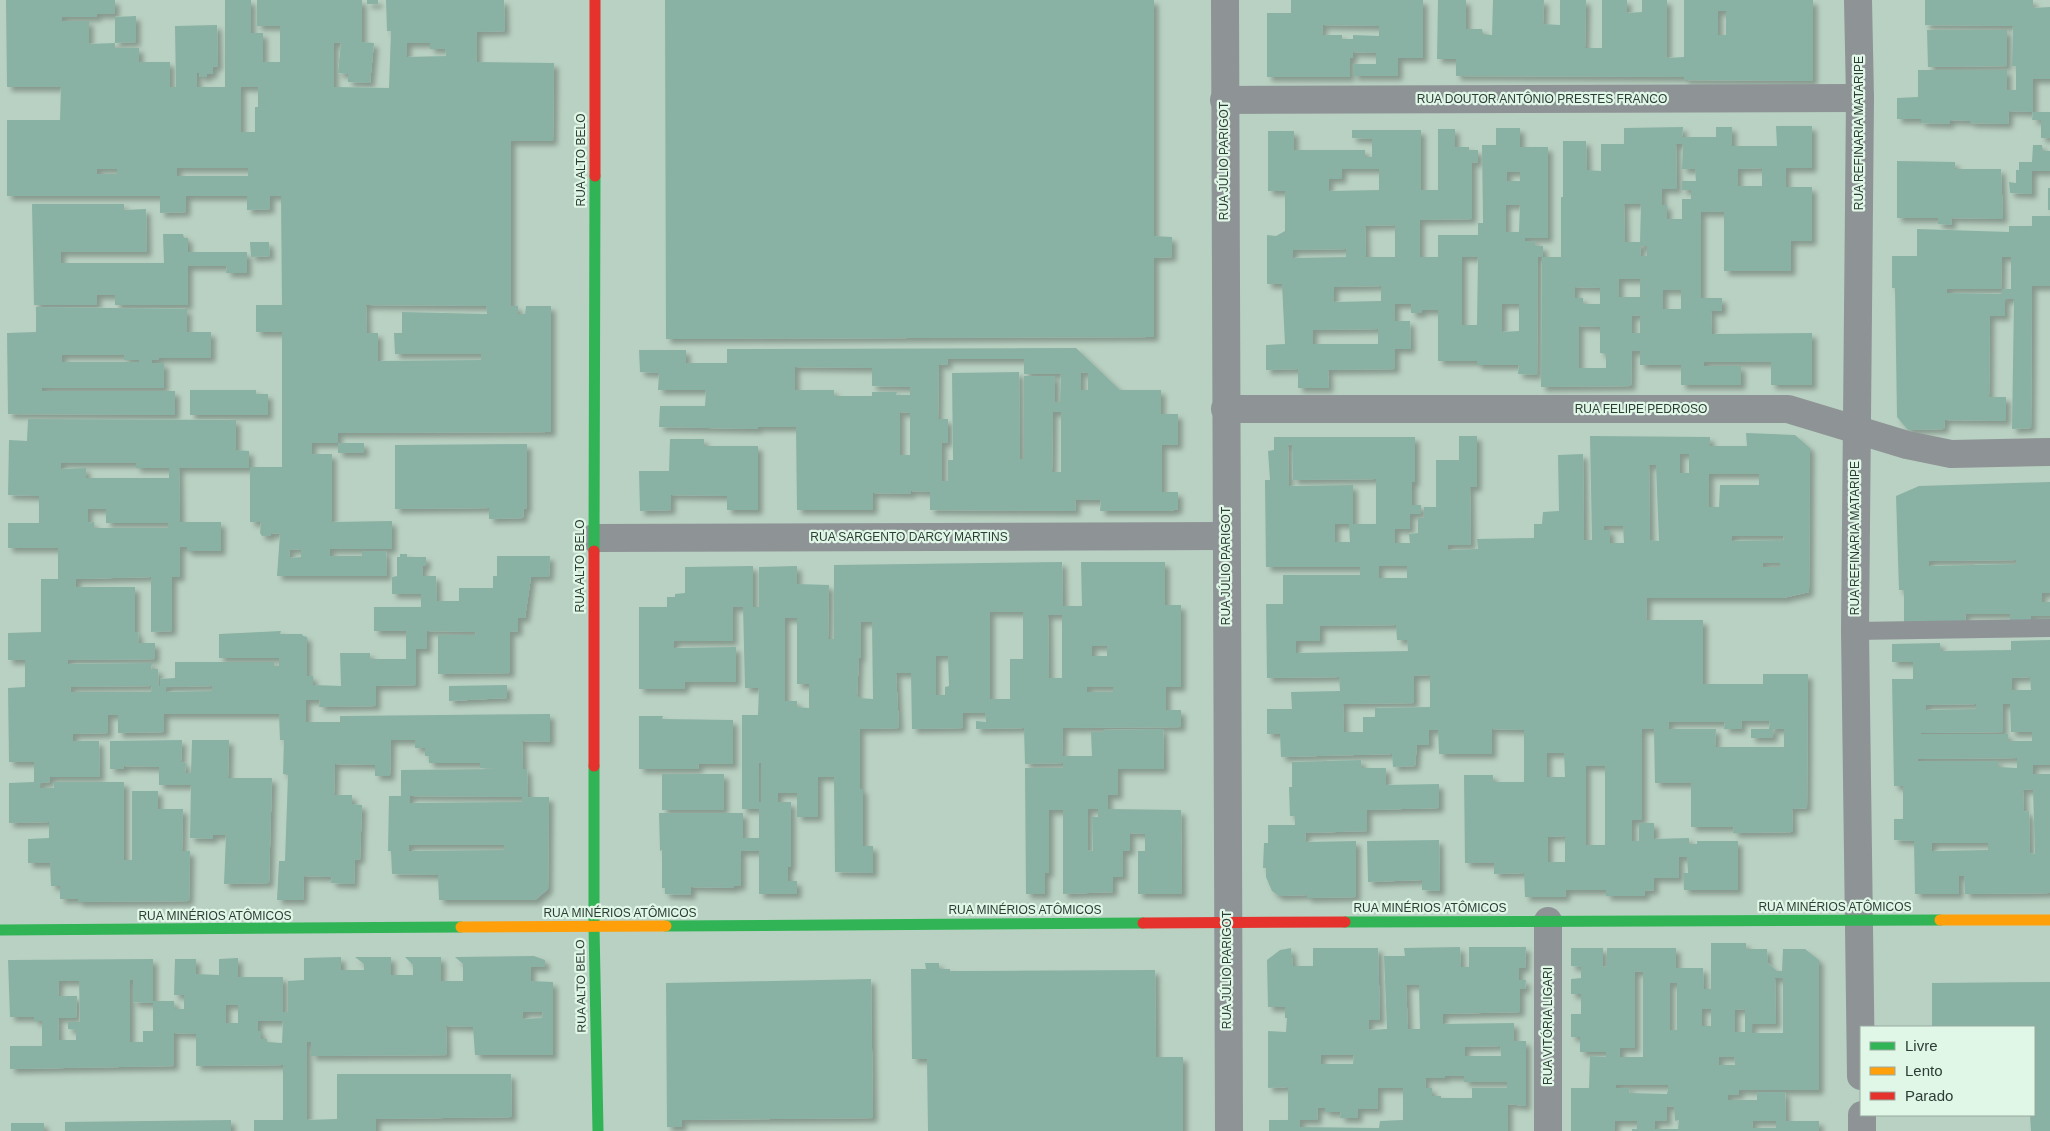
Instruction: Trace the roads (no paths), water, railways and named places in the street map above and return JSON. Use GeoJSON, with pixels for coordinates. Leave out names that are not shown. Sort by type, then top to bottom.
{"type":"FeatureCollection","features":[{"type":"Feature","properties":{"kind":"street","name":"RUA ALTO BELO"},"geometry":{"type":"LineString","coordinates":[[595,0],[594,927],[598,1131]]}},
{"type":"Feature","properties":{"kind":"street","name":"RUA JÚLIO PARIGOT"},"geometry":{"type":"LineString","coordinates":[[1225,0],[1225,536],[1229,1131]]}},
{"type":"Feature","properties":{"kind":"street","name":"RUA REFINARIA MATARIPE"},"geometry":{"type":"LineString","coordinates":[[1858,0],[1860,98],[1855,631],[1860,1026]]}},
{"type":"Feature","properties":{"kind":"street","name":"RUA DOUTOR ANTÔNIO PRESTES FRANCO"},"geometry":{"type":"LineString","coordinates":[[1224,100],[1860,98]]}},
{"type":"Feature","properties":{"kind":"street","name":"RUA FELIPE PEDROSO"},"geometry":{"type":"LineString","coordinates":[[1225,409],[1788,409],[1856,431],[1907,445],[1951,454],[2050,452]]}},
{"type":"Feature","properties":{"kind":"street","name":"RUA SARGENTO DARCY MARTINS"},"geometry":{"type":"LineString","coordinates":[[594,538],[1225,536]]}},
{"type":"Feature","properties":{"kind":"street","name":"RUA MINÉRIOS ATÔMICOS"},"geometry":{"type":"LineString","coordinates":[[0,930],[1227,922],[2050,920]]}},
{"type":"Feature","properties":{"kind":"street","name":"RUA VITÓRIA LIGARI"},"geometry":{"type":"LineString","coordinates":[[1548,921],[1548,1131]]}},
{"type":"Feature","properties":{"kind":"street"},"geometry":{"type":"LineString","coordinates":[[1862,1116],[1862,1131]]}},
{"type":"Feature","properties":{"kind":"lane"},"geometry":{"type":"LineString","coordinates":[[1855,631],[2050,628]]}}]}
